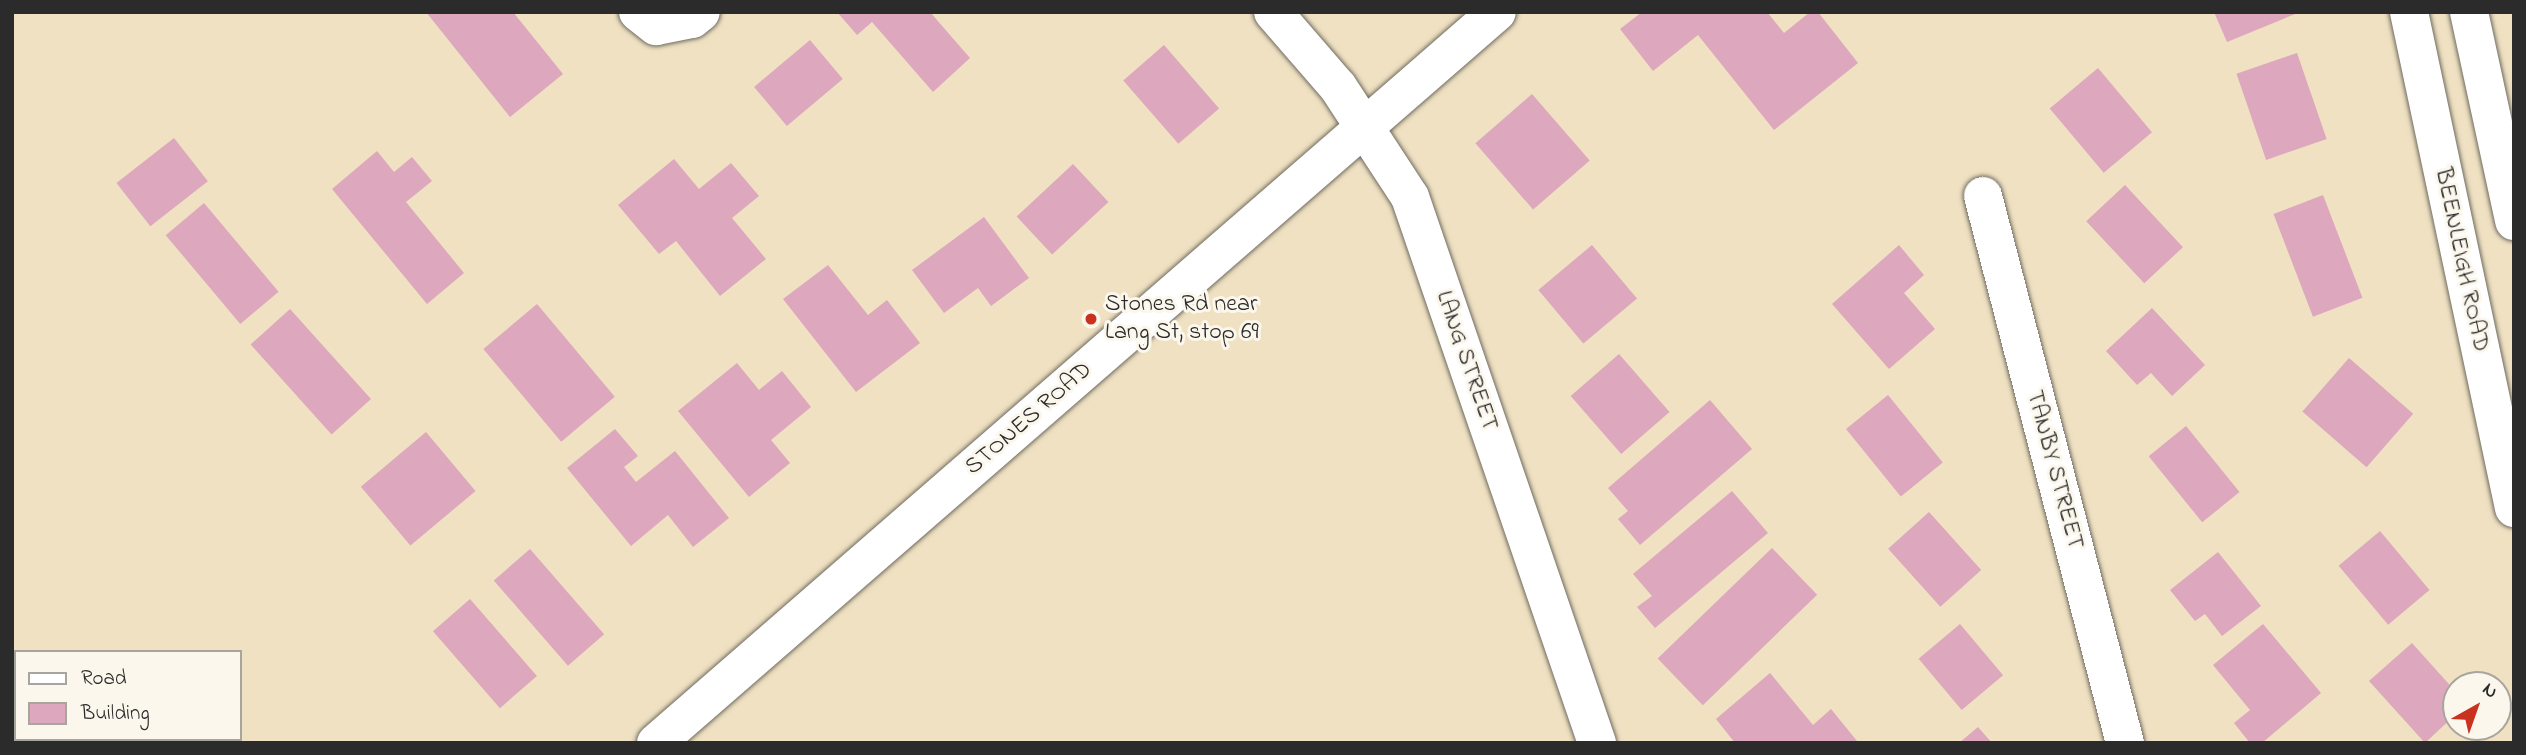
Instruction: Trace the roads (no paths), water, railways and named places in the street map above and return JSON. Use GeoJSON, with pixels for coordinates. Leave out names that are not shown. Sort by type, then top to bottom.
{"type":"FeatureCollection","features":[{"type":"Feature","properties":{"kind":"street"},"geometry":{"type":"LineString","coordinates":[[647,19],[692,19],[701,12]]}},
{"type":"Feature","properties":{"kind":"street","name":"LANG STREET"},"geometry":{"type":"LineString","coordinates":[[1273,12],[1365,125],[1410,197],[1587,737]]}},
{"type":"Feature","properties":{"kind":"street","name":"STONES ROAD"},"geometry":{"type":"LineString","coordinates":[[656,743],[1497,12]]}},
{"type":"Feature","properties":{"kind":"street","name":"BEENLEIGH ROAD"},"geometry":{"type":"LineString","coordinates":[[2409,12],[2514,508]]}},
{"type":"Feature","properties":{"kind":"street"},"geometry":{"type":"LineString","coordinates":[[2469,12],[2514,221]]}},
{"type":"Feature","properties":{"kind":"street","name":"TANBY STREET"},"geometry":{"type":"LineString","coordinates":[[1983,196],[2125,743]]}},
{"type":"Feature","properties":{"kind":"place","name":"Stones Rd near Lang St, stop 69"},"geometry":{"type":"Point","coordinates":[1091,319]}}]}
